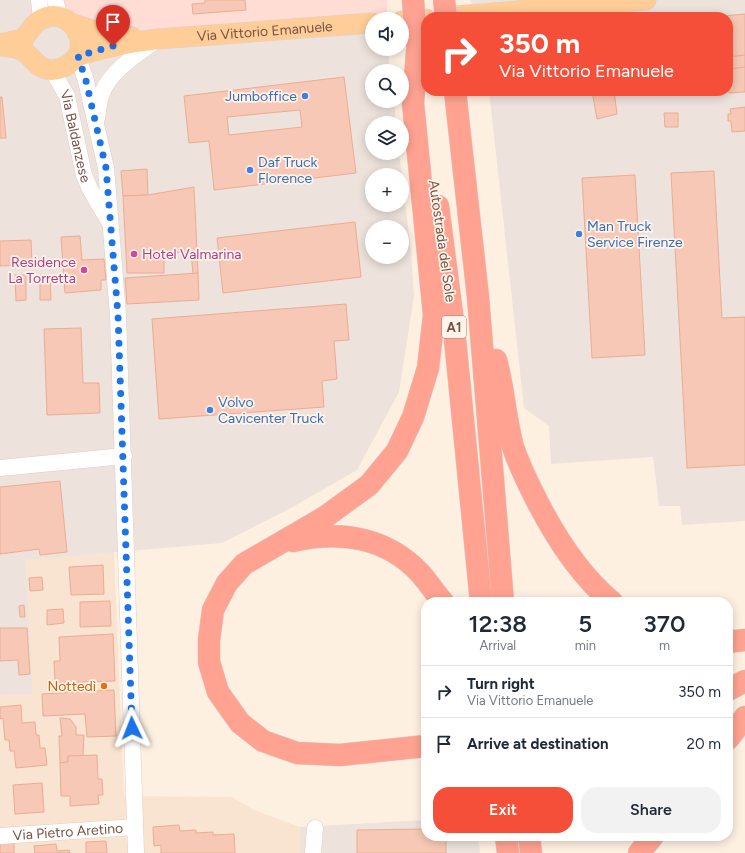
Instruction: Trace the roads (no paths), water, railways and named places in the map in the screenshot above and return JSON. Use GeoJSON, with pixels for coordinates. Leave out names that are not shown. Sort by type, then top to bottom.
{"type":"FeatureCollection","features":[{"type":"Feature","properties":{"kind":"highway","name":"Autostrada del Sole"},"geometry":{"type":"LineString","coordinates":[[413,0],[421,77]]}},
{"type":"Feature","properties":{"kind":"highway"},"geometry":{"type":"LineString","coordinates":[[444,0],[445,12]]}},
{"type":"Feature","properties":{"kind":"highway"},"geometry":{"type":"LineString","coordinates":[[417,47],[413,103],[434,314],[428,368],[413,417],[397,451],[369,485],[325,517],[244,564],[227,583],[213,610],[209,640],[209,662],[218,692],[240,723],[263,741],[297,753],[340,755],[421,747]]}},
{"type":"Feature","properties":{"kind":"highway","name":"Autostrada del Sole"},"geometry":{"type":"LineString","coordinates":[[423,96],[454,329],[481,597]]}},
{"type":"Feature","properties":{"kind":"highway","name":"Autostrada del Sole"},"geometry":{"type":"LineString","coordinates":[[456,96],[478,296],[503,597]]}},
{"type":"Feature","properties":{"kind":"highway"},"geometry":{"type":"LineString","coordinates":[[478,296],[497,364],[506,418],[514,448],[524,474],[550,526],[564,549],[607,597]]}},
{"type":"Feature","properties":{"kind":"highway"},"geometry":{"type":"LineString","coordinates":[[277,544],[311,536],[333,535],[374,542],[401,558],[419,573],[439,597]]}},
{"type":"Feature","properties":{"kind":"highway"},"geometry":{"type":"LineString","coordinates":[[733,641],[745,640]]}},
{"type":"Feature","properties":{"kind":"highway"},"geometry":{"type":"LineString","coordinates":[[733,687],[745,681]]}},
{"type":"Feature","properties":{"kind":"highway"},"geometry":{"type":"LineString","coordinates":[[733,732],[745,717]]}},
{"type":"Feature","properties":{"kind":"highway"},"geometry":{"type":"LineString","coordinates":[[507,841],[508,853]]}},
{"type":"Feature","properties":{"kind":"highway"},"geometry":{"type":"LineString","coordinates":[[530,841],[531,853]]}},
{"type":"Feature","properties":{"kind":"highway"},"geometry":{"type":"LineString","coordinates":[[639,853],[649,841]]}},
{"type":"Feature","properties":{"kind":"main road"},"geometry":{"type":"LineString","coordinates":[[505,12],[646,0]]}},
{"type":"Feature","properties":{"kind":"main road"},"geometry":{"type":"LineString","coordinates":[[0,45],[23,39],[33,25],[54,12],[77,30],[81,46],[78,56]]}},
{"type":"Feature","properties":{"kind":"main road","name":"Via Vittorio Emanuele"},"geometry":{"type":"LineString","coordinates":[[54,12],[99,32],[127,37],[158,39]]}},
{"type":"Feature","properties":{"kind":"main road"},"geometry":{"type":"LineString","coordinates":[[409,20],[421,19]]}},
{"type":"Feature","properties":{"kind":"main road","name":"Via Vittorio Emanuele"},"geometry":{"type":"LineString","coordinates":[[52,70],[63,68],[78,56],[128,42],[365,24]]}},
{"type":"Feature","properties":{"kind":"main road"},"geometry":{"type":"LineString","coordinates":[[28,34],[26,45],[27,51],[32,59]]}},
{"type":"Feature","properties":{"kind":"main road"},"geometry":{"type":"LineString","coordinates":[[0,45],[22,50],[43,68],[52,70]]}},
{"type":"Feature","properties":{"kind":"street","name":"Via Baldanzese"},"geometry":{"type":"LineString","coordinates":[[96,127],[98,106],[102,93],[109,80],[136,54],[158,39]]}},
{"type":"Feature","properties":{"kind":"street","name":"Via Baldanzese"},"geometry":{"type":"LineString","coordinates":[[78,56],[86,81],[106,168],[118,315],[124,456],[136,853]]}},
{"type":"Feature","properties":{"kind":"street","name":"Via Baldanzese"},"geometry":{"type":"LineString","coordinates":[[52,70],[67,96],[84,175],[90,189],[110,223]]}},
{"type":"Feature","properties":{"kind":"street"},"geometry":{"type":"LineString","coordinates":[[0,468],[124,456]]}},
{"type":"Feature","properties":{"kind":"street","name":"Via Pietro Aretino"},"geometry":{"type":"LineString","coordinates":[[0,836],[136,827]]}},
{"type":"Feature","properties":{"kind":"street"},"geometry":{"type":"LineString","coordinates":[[313,853],[315,828]]}},
{"type":"Feature","properties":{"kind":"place","name":"Jumboffice"},"geometry":{"type":"Point","coordinates":[305,96]}},
{"type":"Feature","properties":{"kind":"place","name":"Daf Truck Florence"},"geometry":{"type":"Point","coordinates":[250,170]}},
{"type":"Feature","properties":{"kind":"place","name":"Man Truck Service Firenze"},"geometry":{"type":"Point","coordinates":[579,234]}},
{"type":"Feature","properties":{"kind":"place","name":"Hotel Valmarina"},"geometry":{"type":"Point","coordinates":[134,254]}},
{"type":"Feature","properties":{"kind":"place","name":"Residence La Torretta"},"geometry":{"type":"Point","coordinates":[84,270]}},
{"type":"Feature","properties":{"kind":"place","name":"Volvo Cavicenter Truck"},"geometry":{"type":"Point","coordinates":[210,410]}},
{"type":"Feature","properties":{"kind":"place","name":"Nottedì"},"geometry":{"type":"Point","coordinates":[104,686]}}]}
